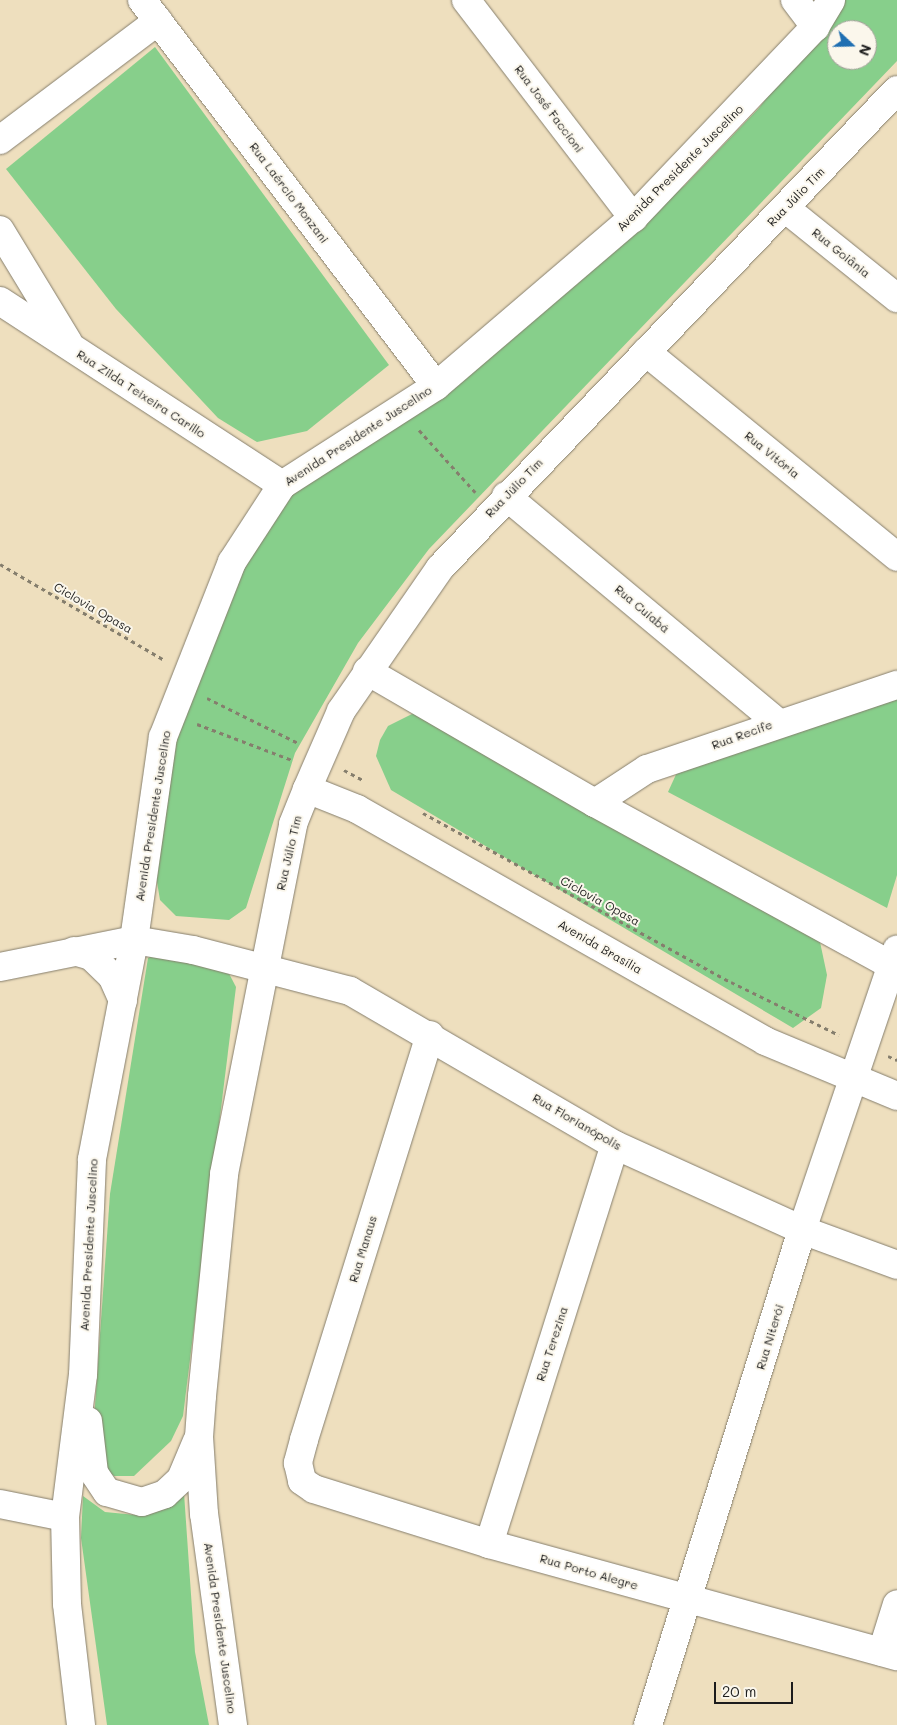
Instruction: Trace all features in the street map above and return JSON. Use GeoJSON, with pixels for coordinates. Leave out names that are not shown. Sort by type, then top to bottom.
{"type":"FeatureCollection","features":[{"type":"Feature","properties":{"kind":"street","name":"Rua José Faccioni"},"geometry":{"type":"LineString","coordinates":[[466,0],[632,218]]}},
{"type":"Feature","properties":{"kind":"street"},"geometry":{"type":"LineString","coordinates":[[795,0],[815,26]]}},
{"type":"Feature","properties":{"kind":"street","name":"Avenida Presidente Juscelino"},"geometry":{"type":"LineString","coordinates":[[81,1725],[67,1604],[65,1517],[83,1375],[92,1159],[134,940],[163,737],[232,562],[282,485],[436,386],[632,218],[815,26],[831,0]]}},
{"type":"Feature","properties":{"kind":"street"},"geometry":{"type":"LineString","coordinates":[[0,140],[150,10]]}},
{"type":"Feature","properties":{"kind":"street","name":"Rua Laércio Monzani"},"geometry":{"type":"LineString","coordinates":[[150,10],[436,386]]}},
{"type":"Feature","properties":{"kind":"street","name":"Rua Júlio Tim"},"geometry":{"type":"LineString","coordinates":[[265,967],[294,824],[309,768],[341,711],[367,671],[440,568],[499,504],[897,90]]}},
{"type":"Feature","properties":{"kind":"street","name":"Rua Goiânia"},"geometry":{"type":"LineString","coordinates":[[785,208],[897,298]]}},
{"type":"Feature","properties":{"kind":"street"},"geometry":{"type":"LineString","coordinates":[[0,230],[72,348]]}},
{"type":"Feature","properties":{"kind":"street","name":"Rua Zilda Teixeira Carillo"},"geometry":{"type":"LineString","coordinates":[[0,301],[282,485]]}},
{"type":"Feature","properties":{"kind":"street","name":"Rua Vitória"},"geometry":{"type":"LineString","coordinates":[[646,352],[897,557]]}},
{"type":"Feature","properties":{"kind":"street","name":"Rua Cuiabá"},"geometry":{"type":"LineString","coordinates":[[499,504],[777,722]]}},
{"type":"Feature","properties":{"kind":"street"},"geometry":{"type":"LineString","coordinates":[[367,671],[595,804],[895,961]]}},
{"type":"Feature","properties":{"kind":"street","name":"Rua Recife"},"geometry":{"type":"LineString","coordinates":[[595,804],[647,769],[777,722],[897,685]]}},
{"type":"Feature","properties":{"kind":"street","name":"Avenida Brasília"},"geometry":{"type":"LineString","coordinates":[[309,768],[357,809],[765,1041],[897,1096]]}},
{"type":"Feature","properties":{"kind":"street"},"geometry":{"type":"LineString","coordinates":[[0,966],[134,940]]}},
{"type":"Feature","properties":{"kind":"street","name":"Rua Florianópolis"},"geometry":{"type":"LineString","coordinates":[[134,940],[265,967],[350,991],[430,1035],[615,1145],[802,1230],[897,1265]]}},
{"type":"Feature","properties":{"kind":"street"},"geometry":{"type":"LineString","coordinates":[[74,951],[91,956],[112,976],[123,1001]]}},
{"type":"Feature","properties":{"kind":"street","name":"Rua Niterói"},"geometry":{"type":"LineString","coordinates":[[648,1725],[689,1600],[802,1230],[856,1080],[895,961]]}},
{"type":"Feature","properties":{"kind":"street","name":"Avenida Presidente Juscelino"},"geometry":{"type":"LineString","coordinates":[[233,1725],[204,1514],[199,1437],[224,1174],[265,967]]}},
{"type":"Feature","properties":{"kind":"street","name":"Rua Manaus"},"geometry":{"type":"LineString","coordinates":[[298,1463],[430,1035]]}},
{"type":"Feature","properties":{"kind":"street","name":"Rua Terezina"},"geometry":{"type":"LineString","coordinates":[[489,1544],[615,1145]]}},
{"type":"Feature","properties":{"kind":"street"},"geometry":{"type":"LineString","coordinates":[[83,1375],[94,1473],[107,1492],[142,1502],[164,1494],[181,1479],[199,1437]]}},
{"type":"Feature","properties":{"kind":"street","name":"Rua Porto Alegre"},"geometry":{"type":"LineString","coordinates":[[298,1463],[302,1481],[314,1489],[489,1544],[890,1654]]}},
{"type":"Feature","properties":{"kind":"street"},"geometry":{"type":"LineString","coordinates":[[0,1504],[65,1517]]}},
{"type":"Feature","properties":{"kind":"street"},"geometry":{"type":"LineString","coordinates":[[890,1654],[897,1604]]}},
{"type":"Feature","properties":{"kind":"path"},"geometry":{"type":"LineString","coordinates":[[400,409],[499,504]]}},
{"type":"Feature","properties":{"kind":"path","name":"Ciclovia Opasa"},"geometry":{"type":"LineString","coordinates":[[0,564],[170,663]]}},
{"type":"Feature","properties":{"kind":"path"},"geometry":{"type":"LineString","coordinates":[[199,693],[309,768]]}},
{"type":"Feature","properties":{"kind":"path"},"geometry":{"type":"LineString","coordinates":[[171,714],[309,768]]}},
{"type":"Feature","properties":{"kind":"path"},"geometry":{"type":"LineString","coordinates":[[344,770],[366,782]]}},
{"type":"Feature","properties":{"kind":"path","name":"Ciclovia Opasa"},"geometry":{"type":"LineString","coordinates":[[420,811],[731,982],[843,1037]]}},
{"type":"Feature","properties":{"kind":"green space"},"geometry":{"type":"Polygon","coordinates":[[[840,0],[897,0],[897,61],[429,549],[358,643],[295,753],[246,908],[229,920],[176,916],[160,900],[156,876],[174,740],[238,563],[290,490],[449,381],[685,185],[759,108],[840,0]]]}},
{"type":"Feature","properties":{"kind":"green space"},"geometry":{"type":"Polygon","coordinates":[[[155,47],[389,365],[307,431],[257,442],[218,418],[116,309],[6,169],[155,47]]]}},
{"type":"Feature","properties":{"kind":"green space"},"geometry":{"type":"Polygon","coordinates":[[[897,694],[897,875],[887,908],[668,792],[684,757],[897,694]]]}},
{"type":"Feature","properties":{"kind":"green space"},"geometry":{"type":"Polygon","coordinates":[[[416,712],[820,942],[827,975],[821,1008],[793,1028],[391,790],[376,756],[380,740],[388,726],[416,712]]]}},
{"type":"Feature","properties":{"kind":"green space"},"geometry":{"type":"Polygon","coordinates":[[[164,950],[224,964],[236,987],[183,1416],[171,1441],[134,1476],[114,1476],[99,1465],[92,1448],[110,1194],[148,958],[164,950]]]}},
{"type":"Feature","properties":{"kind":"green space"},"geometry":{"type":"Polygon","coordinates":[[[184,1493],[195,1652],[209,1725],[107,1725],[81,1538],[83,1496],[105,1512],[136,1515],[184,1493]]]}}]}
